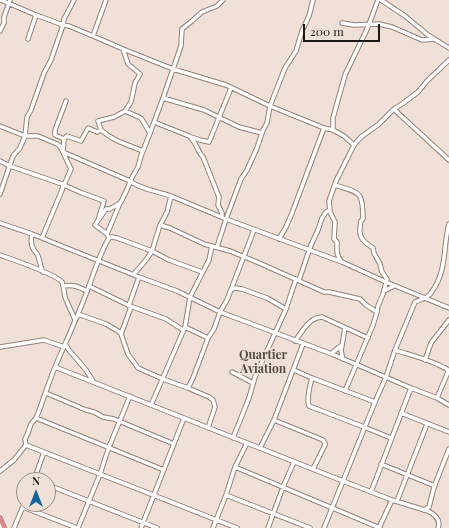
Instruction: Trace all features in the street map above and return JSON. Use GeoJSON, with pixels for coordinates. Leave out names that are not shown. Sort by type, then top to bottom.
{"type":"FeatureCollection","features":[{"type":"Feature","properties":{"kind":"highway"},"geometry":{"type":"LineString","coordinates":[[0,517],[5,528]]}},
{"type":"Feature","properties":{"kind":"street"},"geometry":{"type":"LineString","coordinates":[[1,0],[10,1],[36,15],[69,26],[173,69],[226,85],[270,106],[332,130],[344,136],[354,145]]}},
{"type":"Feature","properties":{"kind":"street"},"geometry":{"type":"LineString","coordinates":[[0,194],[13,156],[20,148],[26,136],[27,117],[44,73],[58,44],[64,19],[74,0]]}},
{"type":"Feature","properties":{"kind":"street"},"geometry":{"type":"LineString","coordinates":[[93,36],[106,0]]}},
{"type":"Feature","properties":{"kind":"street"},"geometry":{"type":"LineString","coordinates":[[0,471],[14,460],[26,445],[25,439],[31,424],[36,418],[78,314],[120,203],[138,167],[181,46],[182,29],[202,12],[217,6],[223,0]]}},
{"type":"Feature","properties":{"kind":"street"},"geometry":{"type":"LineString","coordinates":[[217,247],[224,218],[241,179],[247,170],[257,148],[267,123],[270,106],[285,68],[296,51],[302,31],[309,16],[310,7],[313,0]]}},
{"type":"Feature","properties":{"kind":"street"},"geometry":{"type":"LineString","coordinates":[[332,130],[332,118],[345,75],[380,0],[449,48]]}},
{"type":"Feature","properties":{"kind":"street"},"geometry":{"type":"LineString","coordinates":[[0,30],[4,23],[4,17],[10,1]]}},
{"type":"Feature","properties":{"kind":"street"},"geometry":{"type":"LineString","coordinates":[[28,39],[36,15]]}},
{"type":"Feature","properties":{"kind":"street"},"geometry":{"type":"LineString","coordinates":[[342,23],[354,25],[379,24],[392,27],[422,40],[435,39]]}},
{"type":"Feature","properties":{"kind":"street"},"geometry":{"type":"LineString","coordinates":[[123,49],[128,64],[140,74],[131,102],[125,111],[114,117],[98,121],[101,130],[106,135],[117,141],[143,150]]}},
{"type":"Feature","properties":{"kind":"street"},"geometry":{"type":"LineString","coordinates":[[342,262],[338,257],[337,242],[334,239],[334,222],[329,201],[354,145],[394,110],[418,92],[449,60]]}},
{"type":"Feature","properties":{"kind":"street"},"geometry":{"type":"LineString","coordinates":[[154,122],[209,142],[218,116],[231,88]]}},
{"type":"Feature","properties":{"kind":"street"},"geometry":{"type":"LineString","coordinates":[[163,98],[204,110],[239,127],[262,133]]}},
{"type":"Feature","properties":{"kind":"street"},"geometry":{"type":"LineString","coordinates":[[64,139],[55,135],[55,130],[66,101]]}},
{"type":"Feature","properties":{"kind":"street"},"geometry":{"type":"LineString","coordinates":[[394,110],[449,160]]}},
{"type":"Feature","properties":{"kind":"street"},"geometry":{"type":"LineString","coordinates":[[125,111],[141,118],[150,133]]}},
{"type":"Feature","properties":{"kind":"street"},"geometry":{"type":"LineString","coordinates":[[0,126],[26,136],[38,136],[60,146],[71,169],[64,185],[104,202],[95,225]]}},
{"type":"Feature","properties":{"kind":"street"},"geometry":{"type":"LineString","coordinates":[[64,139],[67,136],[81,141],[88,128],[97,132],[101,130]]}},
{"type":"Feature","properties":{"kind":"street"},"geometry":{"type":"LineString","coordinates":[[279,239],[292,213],[324,128]]}},
{"type":"Feature","properties":{"kind":"street"},"geometry":{"type":"LineString","coordinates":[[189,136],[193,139],[203,157],[219,197],[218,205],[224,218]]}},
{"type":"Feature","properties":{"kind":"street"},"geometry":{"type":"LineString","coordinates":[[63,152],[64,139]]}},
{"type":"Feature","properties":{"kind":"street"},"geometry":{"type":"LineString","coordinates":[[63,152],[144,188],[171,196],[254,230],[342,262],[394,286],[449,308]]}},
{"type":"Feature","properties":{"kind":"street"},"geometry":{"type":"LineString","coordinates":[[0,161],[10,166],[62,184],[62,190],[42,238]]}},
{"type":"Feature","properties":{"kind":"street"},"geometry":{"type":"LineString","coordinates":[[335,185],[358,193],[361,198],[364,219],[361,221],[360,237],[372,248],[386,278],[384,291],[368,338],[345,391]]}},
{"type":"Feature","properties":{"kind":"street"},"geometry":{"type":"LineString","coordinates":[[134,274],[152,251],[160,225],[167,212],[171,196]]}},
{"type":"Feature","properties":{"kind":"street"},"geometry":{"type":"LineString","coordinates":[[95,225],[106,209],[110,209],[120,203]]}},
{"type":"Feature","properties":{"kind":"street"},"geometry":{"type":"LineString","coordinates":[[234,438],[253,384],[286,309],[322,218],[326,212],[330,210]]}},
{"type":"Feature","properties":{"kind":"street"},"geometry":{"type":"LineString","coordinates":[[0,223],[32,234],[177,291],[220,312],[332,354],[438,398],[449,405]]}},
{"type":"Feature","properties":{"kind":"street"},"geometry":{"type":"LineString","coordinates":[[415,302],[429,295],[441,274],[449,224]]}},
{"type":"Feature","properties":{"kind":"street"},"geometry":{"type":"LineString","coordinates":[[95,225],[108,236],[152,251],[170,260],[202,272]]}},
{"type":"Feature","properties":{"kind":"street"},"geometry":{"type":"LineString","coordinates":[[160,225],[189,236],[204,244],[217,247],[243,257],[324,292],[360,299],[377,312]]}},
{"type":"Feature","properties":{"kind":"street"},"geometry":{"type":"LineString","coordinates":[[188,388],[194,378],[208,338],[214,329],[220,312],[227,300],[254,230]]}},
{"type":"Feature","properties":{"kind":"street"},"geometry":{"type":"LineString","coordinates":[[32,234],[31,238],[33,250],[38,256],[43,272]]}},
{"type":"Feature","properties":{"kind":"street"},"geometry":{"type":"LineString","coordinates":[[151,405],[184,329],[190,297],[209,260],[212,246]]}},
{"type":"Feature","properties":{"kind":"street"},"geometry":{"type":"LineString","coordinates":[[0,255],[43,272],[62,282],[66,299],[75,320]]}},
{"type":"Feature","properties":{"kind":"street"},"geometry":{"type":"LineString","coordinates":[[121,334],[140,277]]}},
{"type":"Feature","properties":{"kind":"street"},"geometry":{"type":"LineString","coordinates":[[63,286],[75,286],[87,291]]}},
{"type":"Feature","properties":{"kind":"street"},"geometry":{"type":"LineString","coordinates":[[89,286],[130,306],[208,338]]}},
{"type":"Feature","properties":{"kind":"street"},"geometry":{"type":"LineString","coordinates":[[384,291],[394,286]]}},
{"type":"Feature","properties":{"kind":"street"},"geometry":{"type":"LineString","coordinates":[[231,290],[235,288],[242,289],[266,298],[286,309]]}},
{"type":"Feature","properties":{"kind":"street"},"geometry":{"type":"LineString","coordinates":[[324,528],[374,402],[386,377],[417,295]]}},
{"type":"Feature","properties":{"kind":"street"},"geometry":{"type":"LineString","coordinates":[[78,314],[109,325],[121,334],[128,354],[138,368],[188,388],[213,400],[215,407],[208,428]]}},
{"type":"Feature","properties":{"kind":"street"},"geometry":{"type":"LineString","coordinates":[[295,341],[310,320],[316,317],[322,317],[368,338]]}},
{"type":"Feature","properties":{"kind":"street"},"geometry":{"type":"LineString","coordinates":[[424,360],[431,343],[449,320]]}},
{"type":"Feature","properties":{"kind":"street"},"geometry":{"type":"LineString","coordinates":[[343,359],[341,355],[345,328]]}},
{"type":"Feature","properties":{"kind":"street"},"geometry":{"type":"LineString","coordinates":[[0,347],[44,340],[65,345],[86,370],[93,382]]}},
{"type":"Feature","properties":{"kind":"street"},"geometry":{"type":"LineString","coordinates":[[260,448],[274,420],[303,344]]}},
{"type":"Feature","properties":{"kind":"street"},"geometry":{"type":"LineString","coordinates":[[332,354],[342,345]]}},
{"type":"Feature","properties":{"kind":"street"},"geometry":{"type":"LineString","coordinates":[[395,350],[448,370],[438,398]]}},
{"type":"Feature","properties":{"kind":"street"},"geometry":{"type":"LineString","coordinates":[[56,367],[371,492],[428,511],[434,514],[439,521],[438,528]]}},
{"type":"Feature","properties":{"kind":"street"},"geometry":{"type":"LineString","coordinates":[[294,370],[374,402]]}},
{"type":"Feature","properties":{"kind":"street"},"geometry":{"type":"LineString","coordinates":[[232,372],[253,384]]}},
{"type":"Feature","properties":{"kind":"street"},"geometry":{"type":"LineString","coordinates":[[312,378],[308,400],[309,406],[391,438]]}},
{"type":"Feature","properties":{"kind":"street"},"geometry":{"type":"LineString","coordinates":[[371,492],[411,388]]}},
{"type":"Feature","properties":{"kind":"street"},"geometry":{"type":"LineString","coordinates":[[46,393],[174,444]]}},
{"type":"Feature","properties":{"kind":"street"},"geometry":{"type":"LineString","coordinates":[[40,512],[78,528],[130,396]]}},
{"type":"Feature","properties":{"kind":"street"},"geometry":{"type":"LineString","coordinates":[[401,413],[449,432]]}},
{"type":"Feature","properties":{"kind":"street"},"geometry":{"type":"LineString","coordinates":[[36,418],[164,470]]}},
{"type":"Feature","properties":{"kind":"street"},"geometry":{"type":"LineString","coordinates":[[141,528],[184,418]]}},
{"type":"Feature","properties":{"kind":"street"},"geometry":{"type":"LineString","coordinates":[[274,420],[323,440],[325,445],[313,469]]}},
{"type":"Feature","properties":{"kind":"street"},"geometry":{"type":"LineString","coordinates":[[397,501],[428,424]]}},
{"type":"Feature","properties":{"kind":"street"},"geometry":{"type":"LineString","coordinates":[[213,528],[235,467],[247,443]]}},
{"type":"Feature","properties":{"kind":"street"},"geometry":{"type":"LineString","coordinates":[[26,445],[237,528]]}},
{"type":"Feature","properties":{"kind":"street"},"geometry":{"type":"LineString","coordinates":[[424,510],[429,507],[449,449]]}},
{"type":"Feature","properties":{"kind":"street"},"geometry":{"type":"LineString","coordinates":[[37,472],[44,452]]}},
{"type":"Feature","properties":{"kind":"street"},"geometry":{"type":"LineString","coordinates":[[268,528],[294,462]]}},
{"type":"Feature","properties":{"kind":"street"},"geometry":{"type":"LineString","coordinates":[[381,464],[435,486]]}},
{"type":"Feature","properties":{"kind":"street"},"geometry":{"type":"LineString","coordinates":[[235,467],[380,528],[392,500]]}},
{"type":"Feature","properties":{"kind":"street"},"geometry":{"type":"LineString","coordinates":[[56,488],[157,528]]}},
{"type":"Feature","properties":{"kind":"street"},"geometry":{"type":"LineString","coordinates":[[226,495],[310,528]]}},
{"type":"Feature","properties":{"kind":"street"},"geometry":{"type":"LineString","coordinates":[[14,528],[20,512]]}},
{"type":"Feature","properties":{"kind":"district","name":"Quartier Aviation"},"geometry":{"type":"Point","coordinates":[263,362]}}]}
